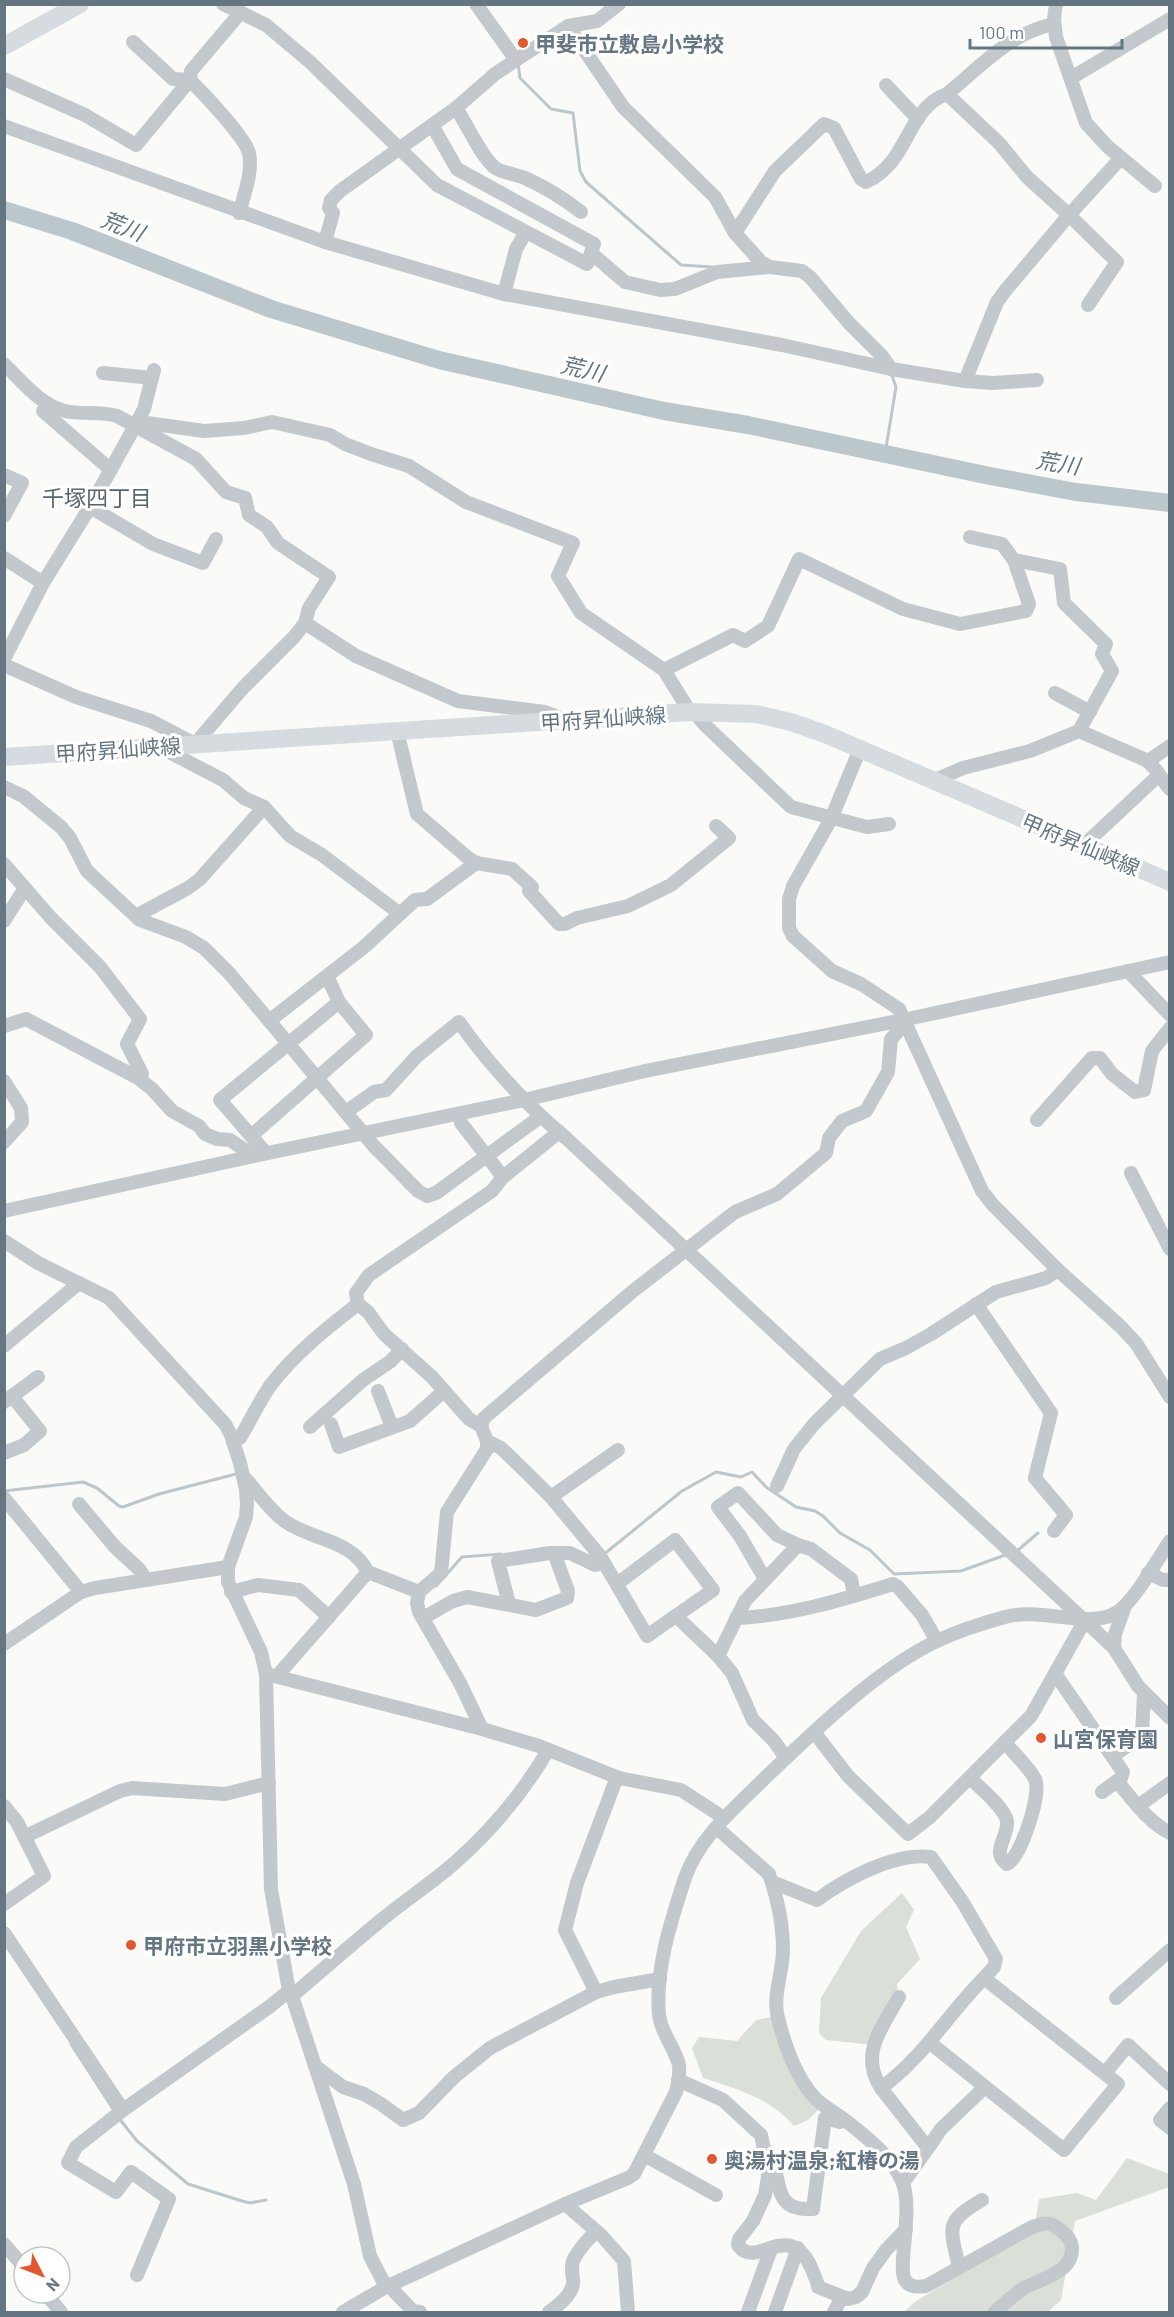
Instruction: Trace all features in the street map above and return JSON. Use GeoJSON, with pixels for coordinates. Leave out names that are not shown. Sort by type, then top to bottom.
{"type":"FeatureCollection","features":[{"type":"Feature","properties":{"kind":"main road"},"geometry":{"type":"LineString","coordinates":[[4,46],[80,4]]}},
{"type":"Feature","properties":{"kind":"main road","name":"甲府昇仙峡線"},"geometry":{"type":"LineString","coordinates":[[4,757],[567,720],[693,713],[756,714],[791,722],[861,749],[1170,882]]}},
{"type":"Feature","properties":{"kind":"street"},"geometry":{"type":"LineString","coordinates":[[223,4],[266,25],[310,62],[440,187],[587,264],[594,244],[457,169],[432,125]]}},
{"type":"Feature","properties":{"kind":"street"},"geometry":{"type":"LineString","coordinates":[[476,4],[516,60]]}},
{"type":"Feature","properties":{"kind":"street"},"geometry":{"type":"LineString","coordinates":[[325,242],[333,213],[329,208],[331,200],[456,108],[495,74],[568,26],[597,21],[619,4]]}},
{"type":"Feature","properties":{"kind":"street"},"geometry":{"type":"LineString","coordinates":[[1056,4],[1054,24],[1056,37],[1086,123],[1121,158],[1155,186]]}},
{"type":"Feature","properties":{"kind":"street"},"geometry":{"type":"LineString","coordinates":[[4,79],[85,115],[136,145],[165,107],[190,80],[191,70],[241,12]]}},
{"type":"Feature","properties":{"kind":"street"},"geometry":{"type":"LineString","coordinates":[[1071,78],[1170,19]]}},
{"type":"Feature","properties":{"kind":"street"},"geometry":{"type":"LineString","coordinates":[[735,233],[775,171],[824,124],[834,128],[861,179],[866,182],[892,164],[922,112],[937,98],[947,94],[1005,45],[1035,28],[1054,24]]}},
{"type":"Feature","properties":{"kind":"street"},"geometry":{"type":"LineString","coordinates":[[568,26],[623,107],[715,197],[735,233],[761,262],[770,267]]}},
{"type":"Feature","properties":{"kind":"street"},"geometry":{"type":"LineString","coordinates":[[133,42],[173,79],[190,80],[223,116],[249,152],[248,183],[239,213]]}},
{"type":"Feature","properties":{"kind":"street"},"geometry":{"type":"LineString","coordinates":[[886,85],[918,118]]}},
{"type":"Feature","properties":{"kind":"street"},"geometry":{"type":"LineString","coordinates":[[947,94],[999,143],[1027,177],[1069,214],[1117,262],[1088,305]]}},
{"type":"Feature","properties":{"kind":"street"},"geometry":{"type":"LineString","coordinates":[[456,108],[471,131],[473,139],[495,168],[531,181],[562,198],[580,212]]}},
{"type":"Feature","properties":{"kind":"street"},"geometry":{"type":"LineString","coordinates":[[4,126],[239,213],[325,242],[504,294],[782,345],[891,369],[965,381],[1037,380]]}},
{"type":"Feature","properties":{"kind":"street"},"geometry":{"type":"LineString","coordinates":[[965,381],[998,302],[1069,214],[1121,158]]}},
{"type":"Feature","properties":{"kind":"street"},"geometry":{"type":"LineString","coordinates":[[440,187],[455,166]]}},
{"type":"Feature","properties":{"kind":"street"},"geometry":{"type":"LineString","coordinates":[[504,294],[516,249],[526,232]]}},
{"type":"Feature","properties":{"kind":"street"},"geometry":{"type":"LineString","coordinates":[[591,253],[625,282],[660,290],[675,289],[717,272],[770,267],[802,271],[810,277],[849,324],[882,356],[891,369]]}},
{"type":"Feature","properties":{"kind":"street"},"geometry":{"type":"LineString","coordinates":[[4,364],[48,405],[64,411],[104,412],[117,416],[196,459],[226,492],[245,498],[249,515],[267,527],[278,543],[329,577],[309,608],[305,623],[294,637],[242,689],[195,744],[151,721],[76,697],[4,664]]}},
{"type":"Feature","properties":{"kind":"street"},"geometry":{"type":"LineString","coordinates":[[4,659],[43,584],[90,507],[144,409],[153,374],[103,373]]}},
{"type":"Feature","properties":{"kind":"street"},"geometry":{"type":"LineString","coordinates":[[48,405],[44,411],[111,470]]}},
{"type":"Feature","properties":{"kind":"street"},"geometry":{"type":"LineString","coordinates":[[135,426],[147,423],[204,431],[244,428],[272,422],[330,435],[345,444],[409,466],[466,502],[573,543],[558,576],[581,613],[664,670],[693,713],[781,799],[791,807],[831,819],[867,827],[889,824]]}},
{"type":"Feature","properties":{"kind":"street"},"geometry":{"type":"LineString","coordinates":[[4,475],[22,483],[4,516]]}},
{"type":"Feature","properties":{"kind":"street"},"geometry":{"type":"LineString","coordinates":[[90,507],[153,544],[203,563],[216,539]]}},
{"type":"Feature","properties":{"kind":"street"},"geometry":{"type":"LineString","coordinates":[[664,670],[733,635],[745,641],[768,626],[799,559],[903,609],[960,624],[1026,611],[1029,604],[1014,560],[1002,544],[970,537]]}},
{"type":"Feature","properties":{"kind":"street"},"geometry":{"type":"LineString","coordinates":[[4,558],[43,584]]}},
{"type":"Feature","properties":{"kind":"street"},"geometry":{"type":"LineString","coordinates":[[933,780],[963,768],[1030,751],[1079,731],[1112,671],[1102,654],[1106,644],[1064,603],[1060,569],[1014,560]]}},
{"type":"Feature","properties":{"kind":"street"},"geometry":{"type":"LineString","coordinates":[[305,623],[356,656],[458,701],[545,712],[567,720]]}},
{"type":"Feature","properties":{"kind":"street"},"geometry":{"type":"LineString","coordinates":[[1055,693],[1090,712]]}},
{"type":"Feature","properties":{"kind":"street"},"geometry":{"type":"LineString","coordinates":[[396,731],[417,814],[476,863],[494,864],[513,869],[532,888],[529,891],[559,924],[628,906],[671,885],[729,838],[716,826]]}},
{"type":"Feature","properties":{"kind":"street"},"geometry":{"type":"LineString","coordinates":[[1079,731],[1148,761],[1155,766],[1170,789]]}},
{"type":"Feature","properties":{"kind":"street"},"geometry":{"type":"LineString","coordinates":[[169,746],[171,753],[223,780],[244,798],[264,807],[290,837],[322,855],[399,913]]}},
{"type":"Feature","properties":{"kind":"street"},"geometry":{"type":"LineString","coordinates":[[1148,761],[1170,746]]}},
{"type":"Feature","properties":{"kind":"street"},"geometry":{"type":"LineString","coordinates":[[861,749],[831,819],[793,886],[789,899],[789,928],[793,936],[832,971],[861,984],[892,1003],[899,1010],[982,1191],[1058,1270],[1136,1343],[1170,1397]]}},
{"type":"Feature","properties":{"kind":"street"},"geometry":{"type":"LineString","coordinates":[[1084,845],[1159,775]]}},
{"type":"Feature","properties":{"kind":"street"},"geometry":{"type":"LineString","coordinates":[[4,787],[23,796],[61,827],[70,838],[87,871],[136,916],[154,927],[186,937],[204,948],[230,974],[364,1134],[418,1191],[427,1196],[436,1193],[540,1117]]}},
{"type":"Feature","properties":{"kind":"street"},"geometry":{"type":"LineString","coordinates":[[136,916],[200,879],[264,807]]}},
{"type":"Feature","properties":{"kind":"street"},"geometry":{"type":"LineString","coordinates":[[270,1021],[364,947],[415,900],[427,899],[476,863]]}},
{"type":"Feature","properties":{"kind":"street"},"geometry":{"type":"LineString","coordinates":[[4,864],[51,918],[100,967],[140,1019],[127,1044],[142,1074],[138,1078]]}},
{"type":"Feature","properties":{"kind":"street"},"geometry":{"type":"LineString","coordinates":[[4,921],[25,888]]}},
{"type":"Feature","properties":{"kind":"street"},"geometry":{"type":"LineString","coordinates":[[4,1211],[525,1100],[645,1071],[904,1022],[1170,962]]}},
{"type":"Feature","properties":{"kind":"street"},"geometry":{"type":"LineString","coordinates":[[1128,971],[1170,1015]]}},
{"type":"Feature","properties":{"kind":"street"},"geometry":{"type":"LineString","coordinates":[[251,1136],[366,1035],[339,1002],[327,976]]}},
{"type":"Feature","properties":{"kind":"street"},"geometry":{"type":"LineString","coordinates":[[260,1155],[251,1136],[220,1100],[339,1002]]}},
{"type":"Feature","properties":{"kind":"street"},"geometry":{"type":"LineString","coordinates":[[4,1026],[26,1019],[138,1078],[152,1089],[172,1111],[199,1126],[205,1134],[230,1140],[260,1155]]}},
{"type":"Feature","properties":{"kind":"street"},"geometry":{"type":"LineString","coordinates":[[346,1112],[374,1092],[386,1090],[417,1056],[459,1022],[486,1060],[540,1117],[559,1132],[1114,1648],[1144,1694],[1170,1718]]}},
{"type":"Feature","properties":{"kind":"street"},"geometry":{"type":"LineString","coordinates":[[481,1426],[491,1410],[633,1291],[735,1212],[777,1194],[826,1153],[829,1137],[842,1121],[854,1114],[866,1111],[888,1072],[891,1039],[904,1022]]}},
{"type":"Feature","properties":{"kind":"street"},"geometry":{"type":"LineString","coordinates":[[1037,1120],[1092,1058],[1100,1058],[1112,1074],[1135,1092],[1144,1090],[1152,1051],[1170,1028]]}},
{"type":"Feature","properties":{"kind":"street"},"geometry":{"type":"LineString","coordinates":[[4,1081],[21,1108],[22,1122],[4,1142]]}},
{"type":"Feature","properties":{"kind":"street"},"geometry":{"type":"LineString","coordinates":[[461,1123],[503,1177]]}},
{"type":"Feature","properties":{"kind":"street"},"geometry":{"type":"LineString","coordinates":[[482,1729],[417,1603],[419,1592],[441,1573],[447,1512],[487,1449],[487,1441],[481,1426],[469,1419],[402,1349],[384,1334],[368,1312],[358,1304],[357,1293],[369,1275],[492,1191],[503,1177],[559,1132]]}},
{"type":"Feature","properties":{"kind":"street"},"geometry":{"type":"LineString","coordinates":[[1131,1173],[1170,1249]]}},
{"type":"Feature","properties":{"kind":"street"},"geometry":{"type":"LineString","coordinates":[[4,1241],[38,1263],[109,1298],[138,1332],[215,1411],[234,1442],[246,1490],[246,1517],[228,1567],[228,1582],[271,1675],[269,1783],[271,1889],[291,1993],[354,2184],[370,2256],[387,2286],[413,2311],[420,2313]]}},
{"type":"Feature","properties":{"kind":"street"},"geometry":{"type":"LineString","coordinates":[[777,1486],[795,1449],[814,1424],[880,1359],[932,1334],[996,1292],[1046,1278],[1058,1270]]}},
{"type":"Feature","properties":{"kind":"street"},"geometry":{"type":"LineString","coordinates":[[4,1346],[79,1283]]}},
{"type":"Feature","properties":{"kind":"street"},"geometry":{"type":"LineString","coordinates":[[234,1442],[240,1438],[270,1387],[285,1368],[358,1304]]}},
{"type":"Feature","properties":{"kind":"street"},"geometry":{"type":"LineString","coordinates":[[976,1304],[1051,1413],[1035,1478],[1066,1515],[1054,1531]]}},
{"type":"Feature","properties":{"kind":"street"},"geometry":{"type":"LineString","coordinates":[[310,1427],[402,1349]]}},
{"type":"Feature","properties":{"kind":"street"},"geometry":{"type":"LineString","coordinates":[[4,1453],[24,1445],[40,1431],[8,1399],[38,1377]]}},
{"type":"Feature","properties":{"kind":"street"},"geometry":{"type":"LineString","coordinates":[[378,1391],[393,1427]]}},
{"type":"Feature","properties":{"kind":"street"},"geometry":{"type":"LineString","coordinates":[[331,1424],[339,1447],[410,1421],[444,1391]]}},
{"type":"Feature","properties":{"kind":"street"},"geometry":{"type":"LineString","coordinates":[[487,1441],[501,1448],[550,1497],[604,1563],[647,1636],[712,1590],[675,1540],[617,1584]]}},
{"type":"Feature","properties":{"kind":"street"},"geometry":{"type":"LineString","coordinates":[[550,1497],[618,1450]]}},
{"type":"Feature","properties":{"kind":"street"},"geometry":{"type":"LineString","coordinates":[[243,1476],[284,1521],[299,1530],[352,1551],[368,1572],[419,1592]]}},
{"type":"Feature","properties":{"kind":"street"},"geometry":{"type":"LineString","coordinates":[[765,1579],[740,1536],[718,1507],[738,1492],[777,1534],[811,1549],[851,1579],[854,1596]]}},
{"type":"Feature","properties":{"kind":"street"},"geometry":{"type":"LineString","coordinates":[[4,1498],[81,1592]]}},
{"type":"Feature","properties":{"kind":"street"},"geometry":{"type":"LineString","coordinates":[[79,1504],[115,1547],[140,1570],[146,1580]]}},
{"type":"Feature","properties":{"kind":"street"},"geometry":{"type":"LineString","coordinates":[[1114,1648],[1114,1634],[1125,1607],[1170,1541]]}},
{"type":"Feature","properties":{"kind":"street"},"geometry":{"type":"LineString","coordinates":[[718,1656],[745,1601],[798,1545]]}},
{"type":"Feature","properties":{"kind":"street"},"geometry":{"type":"LineString","coordinates":[[509,1604],[498,1561],[570,1552],[595,1566],[604,1563]]}},
{"type":"Feature","properties":{"kind":"street"},"geometry":{"type":"LineString","coordinates":[[423,1618],[453,1601],[467,1597],[536,1610],[567,1598],[568,1591],[554,1553]]}},
{"type":"Feature","properties":{"kind":"street"},"geometry":{"type":"LineString","coordinates":[[4,1644],[81,1592],[228,1567]]}},
{"type":"Feature","properties":{"kind":"street"},"geometry":{"type":"LineString","coordinates":[[271,1675],[329,1617],[368,1572]]}},
{"type":"Feature","properties":{"kind":"street"},"geometry":{"type":"LineString","coordinates":[[1148,1573],[1163,1580],[1170,1580]]}},
{"type":"Feature","properties":{"kind":"street"},"geometry":{"type":"LineString","coordinates":[[736,1618],[765,1617],[854,1596],[893,1584],[922,1615],[937,1641]]}},
{"type":"Feature","properties":{"kind":"street"},"geometry":{"type":"LineString","coordinates":[[231,1592],[258,1585],[299,1590],[329,1617]]}},
{"type":"Feature","properties":{"kind":"street"},"geometry":{"type":"LineString","coordinates":[[343,2313],[387,2286],[634,2174],[676,2092],[679,2065],[659,2016],[660,1978],[663,1953],[686,1876],[695,1857],[721,1823],[814,1732],[877,1680],[937,1641],[1006,1616],[1049,1614],[1092,1621],[1114,1615],[1125,1607]]}},
{"type":"Feature","properties":{"kind":"street"},"geometry":{"type":"LineString","coordinates":[[676,1616],[718,1656],[732,1673],[753,1720],[774,1741],[786,1758]]}},
{"type":"Feature","properties":{"kind":"street"},"geometry":{"type":"LineString","coordinates":[[814,1732],[848,1776],[908,1834],[930,1817],[1031,1716],[1056,1675],[1082,1620]]}},
{"type":"Feature","properties":{"kind":"street"},"geometry":{"type":"LineString","coordinates":[[271,1675],[482,1729],[548,1750],[617,1777],[681,1790],[721,1823],[769,1874],[772,1882],[781,1925],[783,1950],[777,2016],[799,2077],[816,2099],[849,2124],[890,2161],[903,2183],[907,2197],[903,2276],[906,2282],[914,2287],[926,2286],[1043,2223],[1054,2225],[1068,2237],[1072,2246],[1071,2254],[1063,2268],[1025,2288],[1010,2298],[995,2313]]}},
{"type":"Feature","properties":{"kind":"street"},"geometry":{"type":"LineString","coordinates":[[1056,1675],[1123,1772],[1121,1778],[1102,1792]]}},
{"type":"Feature","properties":{"kind":"street"},"geometry":{"type":"LineString","coordinates":[[1113,1756],[1142,1735],[1144,1694]]}},
{"type":"Feature","properties":{"kind":"street"},"geometry":{"type":"LineString","coordinates":[[970,1778],[1003,1811],[1007,1821],[999,1849],[1000,1856],[1007,1864],[1011,1863],[1017,1856],[1030,1821],[1037,1786],[1035,1779],[1005,1742]]}},
{"type":"Feature","properties":{"kind":"street"},"geometry":{"type":"LineString","coordinates":[[136,2275],[169,2199],[131,2172],[116,2192],[68,2163],[76,2147],[123,2110],[291,1993],[459,1859],[488,1830],[534,1774],[548,1750]]}},
{"type":"Feature","properties":{"kind":"street"},"geometry":{"type":"LineString","coordinates":[[596,1992],[565,1930],[577,1883],[617,1777]]}},
{"type":"Feature","properties":{"kind":"street"},"geometry":{"type":"LineString","coordinates":[[1117,1781],[1156,1826],[1170,1833]]}},
{"type":"Feature","properties":{"kind":"street"},"geometry":{"type":"LineString","coordinates":[[24,1837],[120,1791],[132,1788],[225,1794],[269,1783]]}},
{"type":"Feature","properties":{"kind":"street"},"geometry":{"type":"LineString","coordinates":[[1138,1806],[1170,1784]]}},
{"type":"Feature","properties":{"kind":"street"},"geometry":{"type":"LineString","coordinates":[[4,1806],[17,1822],[44,1876],[4,1904]]}},
{"type":"Feature","properties":{"kind":"street"},"geometry":{"type":"LineString","coordinates":[[772,1882],[817,1900],[835,1886],[887,1862],[919,1856],[931,1857],[962,1900],[996,1959],[994,1967],[959,2003],[929,2042],[900,2074],[881,2088]]}},
{"type":"Feature","properties":{"kind":"street"},"geometry":{"type":"LineString","coordinates":[[4,1933],[123,2110]]}},
{"type":"Feature","properties":{"kind":"street"},"geometry":{"type":"LineString","coordinates":[[1116,1998],[1170,1950]]}},
{"type":"Feature","properties":{"kind":"street"},"geometry":{"type":"LineString","coordinates":[[315,2066],[344,2087],[381,2103],[403,2120],[419,2112],[453,2077],[489,2048],[596,1992],[660,1978]]}},
{"type":"Feature","properties":{"kind":"street"},"geometry":{"type":"LineString","coordinates":[[929,2042],[1064,2150],[1118,2084],[984,1978]]}},
{"type":"Feature","properties":{"kind":"street"},"geometry":{"type":"LineString","coordinates":[[899,1997],[873,2045],[871,2061],[874,2076],[881,2088],[928,2148]]}},
{"type":"Feature","properties":{"kind":"street"},"geometry":{"type":"LineString","coordinates":[[1105,2073],[1128,2045],[1170,2084]]}},
{"type":"Feature","properties":{"kind":"street"},"geometry":{"type":"LineString","coordinates":[[678,2080],[723,2100],[767,2142],[777,2175],[779,2194],[796,2208],[813,2210],[825,2118],[849,2124]]}},
{"type":"Feature","properties":{"kind":"street"},"geometry":{"type":"LineString","coordinates":[[903,2183],[941,2129],[986,2087]]}},
{"type":"Feature","properties":{"kind":"street"},"geometry":{"type":"LineString","coordinates":[[1170,2108],[1160,2120],[1170,2128]]}},
{"type":"Feature","properties":{"kind":"street"},"geometry":{"type":"LineString","coordinates":[[760,2135],[769,2170],[765,2194],[753,2221],[739,2239],[738,2245],[741,2249],[747,2252],[771,2249],[784,2244],[798,2248],[804,2254],[818,2288],[848,2299],[862,2292],[873,2268],[906,2229]]}},
{"type":"Feature","properties":{"kind":"street"},"geometry":{"type":"LineString","coordinates":[[644,2156],[716,2195]]}},
{"type":"Feature","properties":{"kind":"street"},"geometry":{"type":"LineString","coordinates":[[959,2267],[951,2233],[953,2225],[962,2212],[982,2200]]}},
{"type":"Feature","properties":{"kind":"street"},"geometry":{"type":"LineString","coordinates":[[565,2204],[596,2231],[624,2261],[628,2313]]}},
{"type":"Feature","properties":{"kind":"street"},"geometry":{"type":"LineString","coordinates":[[549,2313],[570,2293],[574,2281],[571,2273],[573,2261],[596,2231]]}},
{"type":"Feature","properties":{"kind":"street"},"geometry":{"type":"LineString","coordinates":[[775,2313],[798,2248]]}},
{"type":"Feature","properties":{"kind":"street"},"geometry":{"type":"LineString","coordinates":[[748,2313],[771,2249]]}},
{"type":"Feature","properties":{"kind":"street"},"geometry":{"type":"LineString","coordinates":[[834,2313],[842,2296]]}},
{"type":"Feature","properties":{"kind":"shaded area"},"geometry":{"type":"Polygon","coordinates":[[[902,1893],[914,1910],[906,1927],[920,1959],[897,1984],[899,1997],[873,2045],[826,2040],[819,2033],[821,1998],[861,1931],[902,1893]]]}},
{"type":"Feature","properties":{"kind":"shaded area"},"geometry":{"type":"Polygon","coordinates":[[[777,2016],[793,2063],[823,2105],[808,2120],[794,2126],[785,2116],[764,2101],[703,2078],[692,2048],[699,2037],[737,2041],[756,2020],[777,2016]]]}},
{"type":"Feature","properties":{"kind":"shaded area"},"geometry":{"type":"Polygon","coordinates":[[[1127,2158],[1169,2174],[1169,2187],[1075,2221],[1061,2300],[1048,2312],[904,2312],[916,2301],[1034,2231],[1039,2199],[1077,2193],[1096,2200],[1127,2158]]]}},
{"type":"Feature","properties":{"kind":"waterway"},"geometry":{"type":"LineString","coordinates":[[518,62],[520,78],[551,109],[573,113],[580,171],[586,182],[681,265],[713,267]]}},
{"type":"Feature","properties":{"kind":"waterway","name":"荒川"},"geometry":{"type":"LineString","coordinates":[[4,210],[72,231],[271,309],[439,360],[664,411],[748,425],[990,476],[1076,492],[1170,503]]}},
{"type":"Feature","properties":{"kind":"waterway"},"geometry":{"type":"LineString","coordinates":[[885,454],[896,387],[891,373]]}},
{"type":"Feature","properties":{"kind":"waterway"},"geometry":{"type":"LineString","coordinates":[[603,1555],[682,1491],[716,1472],[741,1477],[752,1472],[766,1487],[796,1507],[815,1511],[823,1516],[840,1533],[870,1550],[894,1574],[961,1571],[1008,1554]]}},
{"type":"Feature","properties":{"kind":"waterway"},"geometry":{"type":"LineString","coordinates":[[4,1491],[83,1482],[97,1488],[123,1507],[159,1494],[236,1474]]}},
{"type":"Feature","properties":{"kind":"waterway"},"geometry":{"type":"LineString","coordinates":[[1017,1551],[1038,1533]]}},
{"type":"Feature","properties":{"kind":"waterway"},"geometry":{"type":"LineString","coordinates":[[436,1586],[462,1557],[501,1554]]}},
{"type":"Feature","properties":{"kind":"waterway"},"geometry":{"type":"LineString","coordinates":[[71,2044],[115,2112]]}},
{"type":"Feature","properties":{"kind":"waterway"},"geometry":{"type":"LineString","coordinates":[[118,2117],[137,2141],[188,2184],[250,2203],[266,2200]]}},
{"type":"Feature","properties":{"kind":"place","name":"甲斐市立敷島小学校"},"geometry":{"type":"Point","coordinates":[523,43]}},
{"type":"Feature","properties":{"kind":"place","name":"山宮保育園"},"geometry":{"type":"Point","coordinates":[1041,1738]}},
{"type":"Feature","properties":{"kind":"place","name":"甲府市立羽黒小学校"},"geometry":{"type":"Point","coordinates":[131,1945]}},
{"type":"Feature","properties":{"kind":"place","name":"奥湯村温泉;紅椿の湯"},"geometry":{"type":"Point","coordinates":[712,2159]}},
{"type":"Feature","properties":{"kind":"district","name":"千塚四丁目"},"geometry":{"type":"Point","coordinates":[97,497]}}]}
